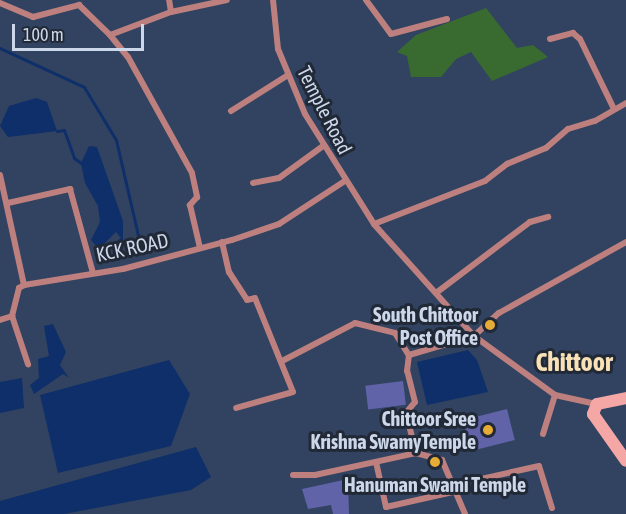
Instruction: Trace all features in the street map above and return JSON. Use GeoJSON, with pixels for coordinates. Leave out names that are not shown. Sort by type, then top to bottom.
{"type":"FeatureCollection","features":[{"type":"Feature","properties":{"kind":"main road"},"geometry":{"type":"LineString","coordinates":[[626,398],[597,404],[593,414],[597,425],[626,460]]}},
{"type":"Feature","properties":{"kind":"street"},"geometry":{"type":"LineString","coordinates":[[169,0],[171,12]]}},
{"type":"Feature","properties":{"kind":"street"},"geometry":{"type":"LineString","coordinates":[[110,35],[171,12],[227,0]]}},
{"type":"Feature","properties":{"kind":"street","name":"Temple Road"},"geometry":{"type":"LineString","coordinates":[[273,0],[276,38],[288,75],[323,146],[374,224],[474,336],[555,395]]}},
{"type":"Feature","properties":{"kind":"street"},"geometry":{"type":"LineString","coordinates":[[366,0],[391,34],[447,20]]}},
{"type":"Feature","properties":{"kind":"street"},"geometry":{"type":"LineString","coordinates":[[0,3],[33,17],[81,2],[128,57],[192,173],[197,197],[190,205],[200,248]]}},
{"type":"Feature","properties":{"kind":"street"},"geometry":{"type":"LineString","coordinates":[[550,39],[573,33],[580,39],[613,107]]}},
{"type":"Feature","properties":{"kind":"street"},"geometry":{"type":"LineString","coordinates":[[231,111],[288,75]]}},
{"type":"Feature","properties":{"kind":"street"},"geometry":{"type":"LineString","coordinates":[[374,224],[485,181],[507,164],[546,148],[568,129],[595,121],[613,107],[626,103]]}},
{"type":"Feature","properties":{"kind":"street"},"geometry":{"type":"LineString","coordinates":[[254,183],[279,178],[323,146]]}},
{"type":"Feature","properties":{"kind":"street"},"geometry":{"type":"LineString","coordinates":[[0,175],[8,203],[24,285],[19,288],[12,316],[28,364]]}},
{"type":"Feature","properties":{"kind":"street","name":"KCK ROAD"},"geometry":{"type":"LineString","coordinates":[[24,285],[93,273],[200,248],[279,224],[345,181]]}},
{"type":"Feature","properties":{"kind":"street"},"geometry":{"type":"LineString","coordinates":[[8,203],[70,189],[93,273]]}},
{"type":"Feature","properties":{"kind":"street"},"geometry":{"type":"LineString","coordinates":[[436,293],[530,222],[548,217]]}},
{"type":"Feature","properties":{"kind":"street"},"geometry":{"type":"LineString","coordinates":[[222,242],[229,272],[247,300],[255,298],[284,360],[293,392],[236,408]]}},
{"type":"Feature","properties":{"kind":"street"},"geometry":{"type":"LineString","coordinates":[[409,355],[474,336],[499,313],[626,242]]}},
{"type":"Feature","properties":{"kind":"street"},"geometry":{"type":"LineString","coordinates":[[0,320],[12,316]]}},
{"type":"Feature","properties":{"kind":"street"},"geometry":{"type":"LineString","coordinates":[[284,360],[355,323],[395,333],[409,355],[407,371],[415,402],[406,413],[416,453]]}},
{"type":"Feature","properties":{"kind":"street"},"geometry":{"type":"LineString","coordinates":[[543,434],[555,395],[597,404]]}},
{"type":"Feature","properties":{"kind":"street"},"geometry":{"type":"LineString","coordinates":[[293,475],[315,475],[416,453],[442,460],[456,488],[465,514]]}},
{"type":"Feature","properties":{"kind":"street"},"geometry":{"type":"LineString","coordinates":[[375,462],[386,507],[539,466],[552,508]]}},
{"type":"Feature","properties":{"kind":"green space"},"geometry":{"type":"Polygon","coordinates":[[[486,8],[517,48],[533,45],[548,57],[492,81],[471,52],[456,59],[441,77],[411,77],[407,56],[397,52],[416,35],[486,8]]]}},
{"type":"Feature","properties":{"kind":"water"},"geometry":{"type":"Polygon","coordinates":[[[36,98],[47,102],[57,131],[8,137],[0,126],[9,106],[36,98]]]}},
{"type":"Feature","properties":{"kind":"water"},"geometry":{"type":"Polygon","coordinates":[[[89,146],[97,147],[123,221],[123,243],[114,243],[121,238],[116,232],[99,249],[91,240],[100,222],[98,206],[85,183],[81,163],[89,146]]]}},
{"type":"Feature","properties":{"kind":"water"},"geometry":{"type":"Polygon","coordinates":[[[53,324],[66,352],[60,365],[69,378],[63,374],[34,394],[30,385],[39,378],[38,359],[49,356],[44,326],[53,324]]]}},
{"type":"Feature","properties":{"kind":"water"},"geometry":{"type":"Polygon","coordinates":[[[468,350],[477,360],[488,392],[427,405],[417,362],[468,350]]]}},
{"type":"Feature","properties":{"kind":"water"},"geometry":{"type":"Polygon","coordinates":[[[169,360],[190,394],[171,446],[58,473],[40,395],[169,360]]]}},
{"type":"Feature","properties":{"kind":"water"},"geometry":{"type":"Polygon","coordinates":[[[22,378],[24,408],[0,413],[0,382],[22,378]]]}},
{"type":"Feature","properties":{"kind":"water"},"geometry":{"type":"Polygon","coordinates":[[[196,447],[211,477],[191,490],[64,514],[0,514],[0,501],[196,447]]]}},
{"type":"Feature","properties":{"kind":"building"},"geometry":{"type":"Polygon","coordinates":[[[403,381],[406,405],[368,409],[365,386],[403,381]]]}},
{"type":"Feature","properties":{"kind":"building","name":"Chittoor Sree Krishna SwamyTemple"},"geometry":{"type":"Polygon","coordinates":[[[507,409],[515,440],[471,451],[463,420],[507,409]]]}},
{"type":"Feature","properties":{"kind":"building"},"geometry":{"type":"Polygon","coordinates":[[[348,479],[349,514],[333,514],[331,505],[308,509],[302,489],[348,479]]]}},
{"type":"Feature","properties":{"kind":"waterway"},"geometry":{"type":"LineString","coordinates":[[0,48],[84,87],[116,140],[141,248]]}},
{"type":"Feature","properties":{"kind":"waterway"},"geometry":{"type":"LineString","coordinates":[[57,131],[64,130],[74,158],[81,163]]}},
{"type":"Feature","properties":{"kind":"place","name":"South Chittoor Post Office"},"geometry":{"type":"Point","coordinates":[490,325]}},
{"type":"Feature","properties":{"kind":"place","name":"Chittoor Sree Krishna SwamyTemple"},"geometry":{"type":"Point","coordinates":[488,430]}},
{"type":"Feature","properties":{"kind":"place","name":"Hanuman Swami Temple"},"geometry":{"type":"Point","coordinates":[435,462]}},
{"type":"Feature","properties":{"kind":"district","name":"Chittoor"},"geometry":{"type":"Point","coordinates":[574,363]}}]}
